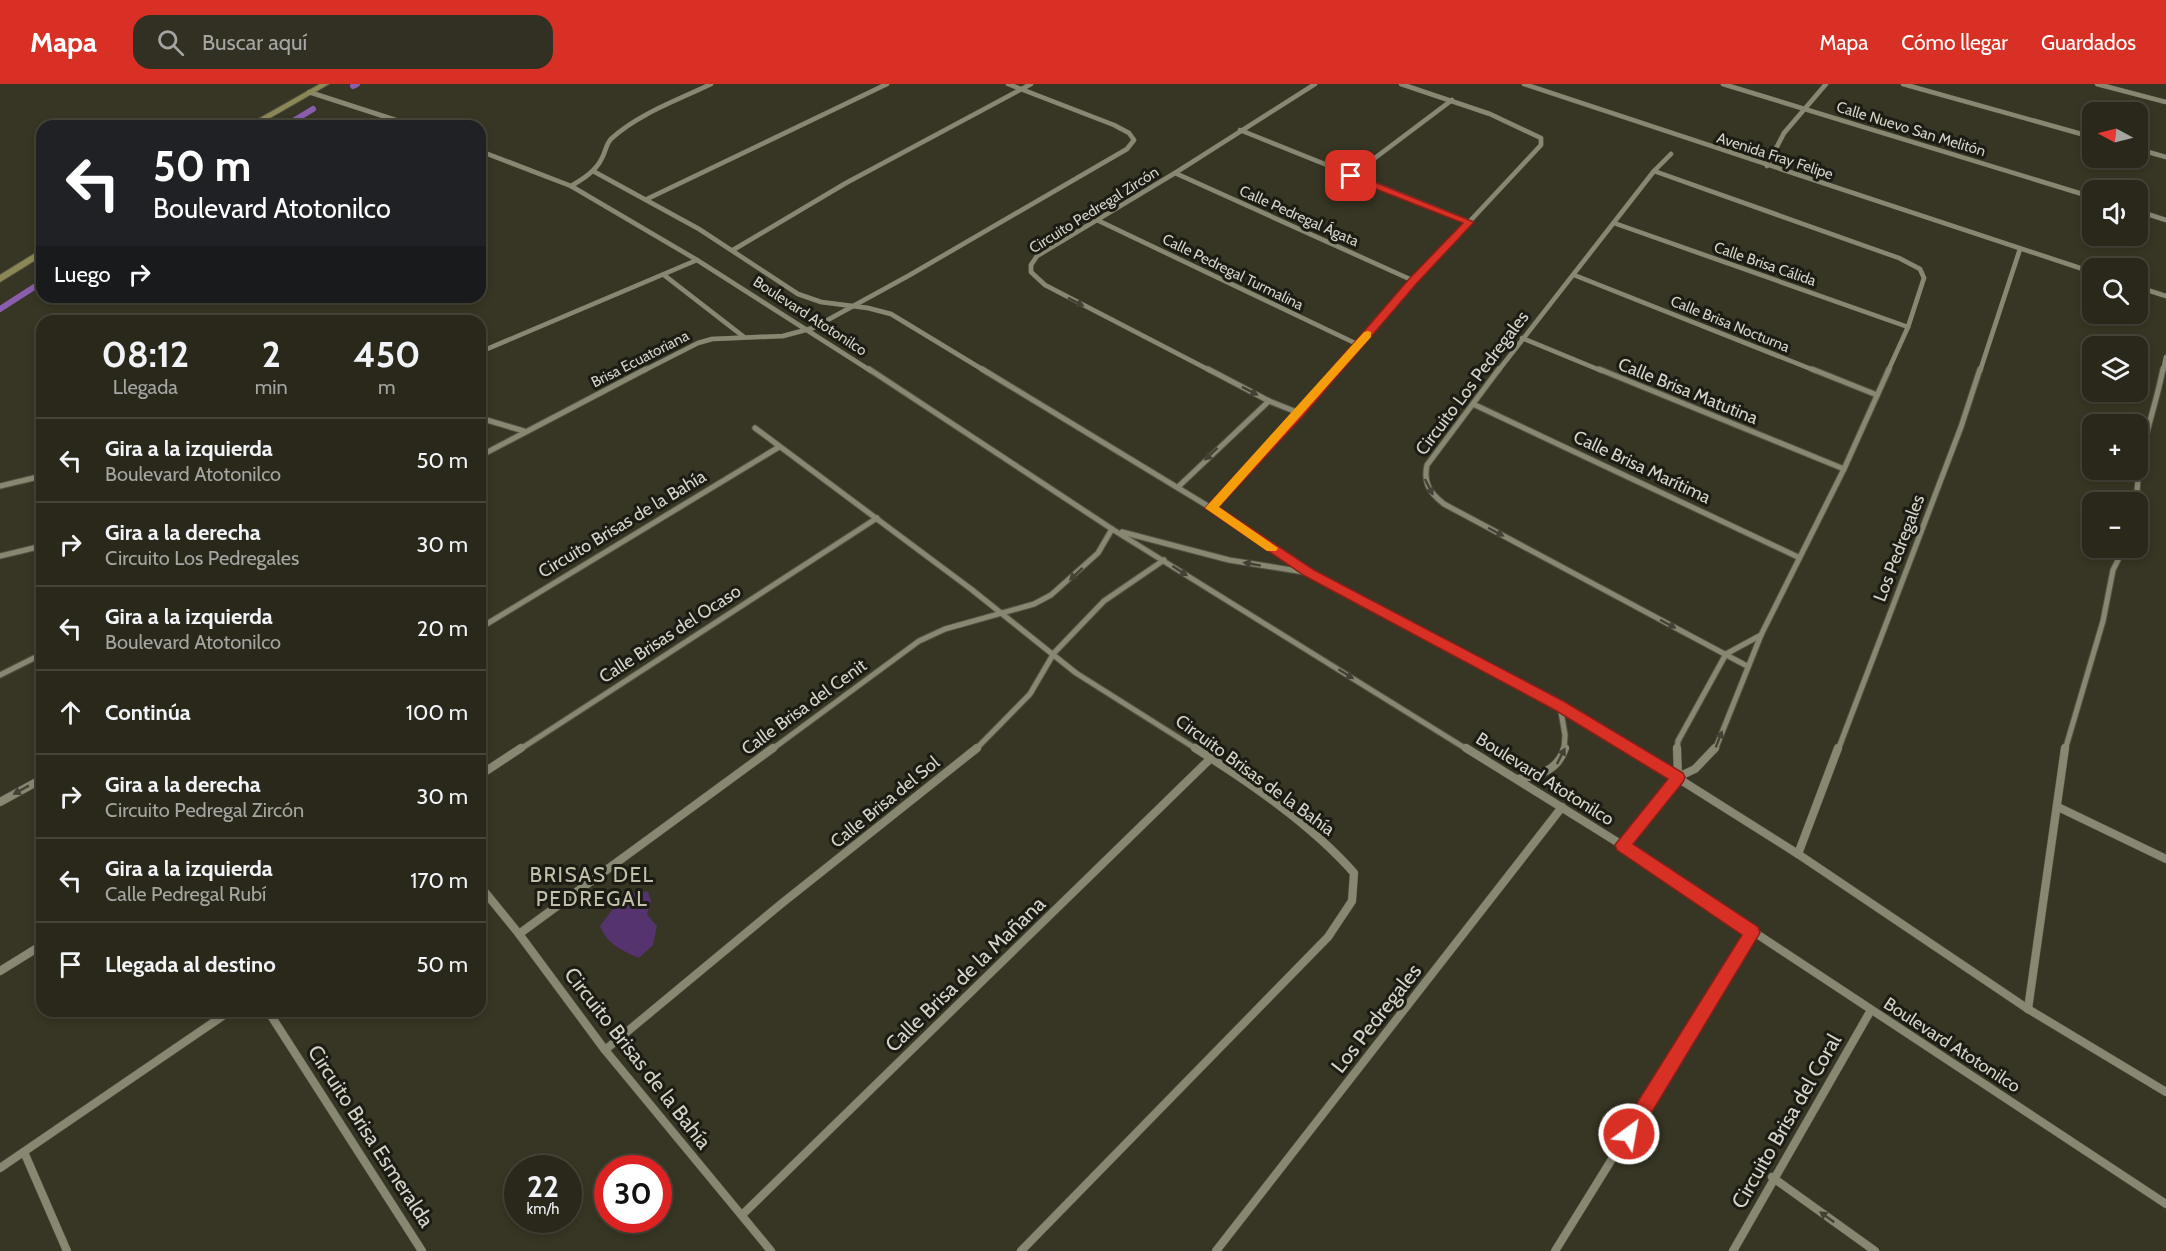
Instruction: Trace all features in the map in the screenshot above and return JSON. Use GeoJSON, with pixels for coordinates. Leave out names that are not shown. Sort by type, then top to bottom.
{"type":"FeatureCollection","features":[{"type":"Feature","properties":{"kind":"main road"},"geometry":{"type":"LineString","coordinates":[[260,120],[325,84]]}},
{"type":"Feature","properties":{"kind":"main road"},"geometry":{"type":"LineString","coordinates":[[0,279],[36,256]]}},
{"type":"Feature","properties":{"kind":"street"},"geometry":{"type":"LineString","coordinates":[[571,186],[593,171],[601,161],[606,145],[614,136],[711,84]]}},
{"type":"Feature","properties":{"kind":"street"},"geometry":{"type":"LineString","coordinates":[[647,199],[887,84]]}},
{"type":"Feature","properties":{"kind":"street"},"geometry":{"type":"LineString","coordinates":[[1008,84],[1021,90]]}},
{"type":"Feature","properties":{"kind":"street"},"geometry":{"type":"LineString","coordinates":[[733,250],[838,187],[1031,84]]}},
{"type":"Feature","properties":{"kind":"street","name":"Circuito Pedregal Zircón"},"geometry":{"type":"LineString","coordinates":[[1299,413],[1269,401],[1045,285],[1033,276],[1029,269],[1030,263],[1037,256],[1175,173],[1315,84]]}},
{"type":"Feature","properties":{"kind":"street"},"geometry":{"type":"LineString","coordinates":[[1211,508],[1299,413],[1414,280],[1539,149],[1540,138],[1511,123],[1452,100],[1401,84]]}},
{"type":"Feature","properties":{"kind":"street","name":"Avenida Fray Felipe"},"geometry":{"type":"LineString","coordinates":[[1524,84],[2082,269]]}},
{"type":"Feature","properties":{"kind":"street","name":"Calle Nuevo San Melitón"},"geometry":{"type":"LineString","coordinates":[[1723,84],[2082,194]]}},
{"type":"Feature","properties":{"kind":"street"},"geometry":{"type":"LineString","coordinates":[[1767,166],[1776,146],[1826,84]]}},
{"type":"Feature","properties":{"kind":"street"},"geometry":{"type":"LineString","coordinates":[[1903,84],[2082,134]]}},
{"type":"Feature","properties":{"kind":"street"},"geometry":{"type":"LineString","coordinates":[[2097,84],[2166,102]]}},
{"type":"Feature","properties":{"kind":"street","name":"Brisa Ecuatoriana"},"geometry":{"type":"LineString","coordinates":[[486,453],[524,431],[708,339],[771,338],[809,330],[955,250],[1132,145],[1133,136],[1121,129],[1021,90]]}},
{"type":"Feature","properties":{"kind":"street"},"geometry":{"type":"LineString","coordinates":[[309,92],[395,120]]}},
{"type":"Feature","properties":{"kind":"street"},"geometry":{"type":"LineString","coordinates":[[1351,176],[1452,100]]}},
{"type":"Feature","properties":{"kind":"street"},"geometry":{"type":"LineString","coordinates":[[1240,130],[1470,222]]}},
{"type":"Feature","properties":{"kind":"street"},"geometry":{"type":"LineString","coordinates":[[2148,152],[2166,157]]}},
{"type":"Feature","properties":{"kind":"street","name":"Boulevard Atotonilco"},"geometry":{"type":"LineString","coordinates":[[486,153],[571,186],[697,260],[809,330],[1112,529],[1622,845],[1752,933],[2166,1203]]}},
{"type":"Feature","properties":{"kind":"street","name":"Circuito Los Pedregales"},"geometry":{"type":"LineString","coordinates":[[1671,154],[1654,171],[1522,338],[1427,465],[1424,476],[1425,486],[1431,495],[1444,504],[1748,666]]}},
{"type":"Feature","properties":{"kind":"street"},"geometry":{"type":"LineString","coordinates":[[593,171],[647,199],[733,250],[797,294],[821,303],[875,308],[891,314],[1178,487],[1310,573]]}},
{"type":"Feature","properties":{"kind":"street"},"geometry":{"type":"LineString","coordinates":[[1622,845],[1678,777],[1695,769],[1714,751],[1761,635],[1844,469],[1908,327],[1924,279],[1920,269],[1913,264],[1654,171]]}},
{"type":"Feature","properties":{"kind":"street","name":"Calle Pedregal Ágata"},"geometry":{"type":"LineString","coordinates":[[1175,173],[1414,280]]}},
{"type":"Feature","properties":{"kind":"street"},"geometry":{"type":"LineString","coordinates":[[2148,214],[2166,220]]}},
{"type":"Feature","properties":{"kind":"street","name":"Calle Pedregal Turmalina"},"geometry":{"type":"LineString","coordinates":[[1097,220],[1359,345]]}},
{"type":"Feature","properties":{"kind":"street","name":"Calle Brisa Cálida"},"geometry":{"type":"LineString","coordinates":[[1614,223],[1908,327]]}},
{"type":"Feature","properties":{"kind":"street","name":"Los Pedregales"},"geometry":{"type":"LineString","coordinates":[[1798,855],[1961,428],[2020,249]]}},
{"type":"Feature","properties":{"kind":"street"},"geometry":{"type":"LineString","coordinates":[[486,349],[534,326],[697,260]]}},
{"type":"Feature","properties":{"kind":"street"},"geometry":{"type":"LineString","coordinates":[[663,275],[744,338]]}},
{"type":"Feature","properties":{"kind":"street","name":"Calle Brisa Nocturna"},"geometry":{"type":"LineString","coordinates":[[1574,275],[1877,395]]}},
{"type":"Feature","properties":{"kind":"street"},"geometry":{"type":"LineString","coordinates":[[2148,290],[2166,296]]}},
{"type":"Feature","properties":{"kind":"street","name":"Calle Brisa Matutina"},"geometry":{"type":"LineString","coordinates":[[1522,338],[1844,469]]}},
{"type":"Feature","properties":{"kind":"street"},"geometry":{"type":"LineString","coordinates":[[2135,492],[2142,444],[2165,373],[2166,357]]}},
{"type":"Feature","properties":{"kind":"street"},"geometry":{"type":"LineString","coordinates":[[1178,487],[1269,401]]}},
{"type":"Feature","properties":{"kind":"street","name":"Calle Brisa Marítima"},"geometry":{"type":"LineString","coordinates":[[1473,404],[1798,557]]}},
{"type":"Feature","properties":{"kind":"street"},"geometry":{"type":"LineString","coordinates":[[486,420],[524,431]]}},
{"type":"Feature","properties":{"kind":"street","name":"Circuito Brisas de la Bahía"},"geometry":{"type":"LineString","coordinates":[[755,428],[1054,653],[1076,673],[1211,758],[1307,827],[1335,851],[1354,873],[1352,901],[1328,937],[1021,1251]]}},
{"type":"Feature","properties":{"kind":"street","name":"Circuito Brisas de la Bahía"},"geometry":{"type":"LineString","coordinates":[[486,624],[779,447]]}},
{"type":"Feature","properties":{"kind":"street"},"geometry":{"type":"LineString","coordinates":[[0,486],[36,477]]}},
{"type":"Feature","properties":{"kind":"street","name":"Calle Brisas del Ocaso"},"geometry":{"type":"LineString","coordinates":[[486,771],[877,518]]}},
{"type":"Feature","properties":{"kind":"street","name":"Boulevard Atotonilco"},"geometry":{"type":"LineString","coordinates":[[1112,529],[1229,560],[1310,573],[1560,706],[1678,777],[2028,1009],[2166,1092]]}},
{"type":"Feature","properties":{"kind":"street","name":"Calle Brisa del Cenit"},"geometry":{"type":"LineString","coordinates":[[519,934],[919,641],[945,628],[1034,604],[1061,588],[1098,553],[1112,529]]}},
{"type":"Feature","properties":{"kind":"street"},"geometry":{"type":"LineString","coordinates":[[0,556],[36,547]]}},
{"type":"Feature","properties":{"kind":"street"},"geometry":{"type":"LineString","coordinates":[[2028,1009],[2058,807],[2062,759],[2103,621],[2114,570],[2119,558]]}},
{"type":"Feature","properties":{"kind":"street","name":"Calle Brisa del Sol"},"geometry":{"type":"LineString","coordinates":[[605,1050],[781,904],[982,743],[1030,694],[1054,653],[1104,601],[1164,560]]}},
{"type":"Feature","properties":{"kind":"street"},"geometry":{"type":"LineString","coordinates":[[1678,777],[1678,741],[1726,654],[1761,635]]}},
{"type":"Feature","properties":{"kind":"street"},"geometry":{"type":"LineString","coordinates":[[0,675],[36,657]]}},
{"type":"Feature","properties":{"kind":"street"},"geometry":{"type":"LineString","coordinates":[[1517,779],[1536,777],[1554,768],[1565,753],[1566,729],[1560,706]]}},
{"type":"Feature","properties":{"kind":"street","name":"Calle Brisa de la Mañana"},"geometry":{"type":"LineString","coordinates":[[742,1215],[1211,758]]}},
{"type":"Feature","properties":{"kind":"street"},"geometry":{"type":"LineString","coordinates":[[0,802],[36,782]]}},
{"type":"Feature","properties":{"kind":"street","name":"Los Pedregales"},"geometry":{"type":"LineString","coordinates":[[1216,1251],[1562,807]]}},
{"type":"Feature","properties":{"kind":"street"},"geometry":{"type":"LineString","coordinates":[[2058,807],[2166,859]]}},
{"type":"Feature","properties":{"kind":"street","name":"Circuito Brisas de la Bahía"},"geometry":{"type":"LineString","coordinates":[[486,893],[605,1050],[771,1251]]}},
{"type":"Feature","properties":{"kind":"street"},"geometry":{"type":"LineString","coordinates":[[1555,1251],[1752,933]]}},
{"type":"Feature","properties":{"kind":"street"},"geometry":{"type":"LineString","coordinates":[[0,971],[36,949]]}},
{"type":"Feature","properties":{"kind":"street","name":"Circuito Brisa del Coral"},"geometry":{"type":"LineString","coordinates":[[1733,1251],[1773,1177],[1814,1112],[1871,1010]]}},
{"type":"Feature","properties":{"kind":"street"},"geometry":{"type":"LineString","coordinates":[[0,1168],[221,1017]]}},
{"type":"Feature","properties":{"kind":"street","name":"Circuito Brisa Esmeralda"},"geometry":{"type":"LineString","coordinates":[[272,1017],[423,1251]]}},
{"type":"Feature","properties":{"kind":"street"},"geometry":{"type":"LineString","coordinates":[[24,1152],[67,1251]]}},
{"type":"Feature","properties":{"kind":"street"},"geometry":{"type":"LineString","coordinates":[[1773,1177],[1875,1251]]}},
{"type":"Feature","properties":{"kind":"shaded area"},"geometry":{"type":"Polygon","coordinates":[[[638,891],[648,892],[651,901],[647,915],[657,926],[653,945],[639,958],[611,942],[600,926],[612,910],[638,891]]]}},
{"type":"Feature","properties":{"kind":"waterway"},"geometry":{"type":"LineString","coordinates":[[353,86],[357,84]]}},
{"type":"Feature","properties":{"kind":"waterway"},"geometry":{"type":"LineString","coordinates":[[295,120],[313,109]]}},
{"type":"Feature","properties":{"kind":"waterway"},"geometry":{"type":"LineString","coordinates":[[0,309],[36,286]]}},
{"type":"Feature","properties":{"kind":"slow traffic"},"geometry":{"type":"LineString","coordinates":[[1272,548],[1211,508],[1368,335]]}},
{"type":"Feature","properties":{"kind":"district","name":"BRISAS DEL PEDREGAL"},"geometry":{"type":"Point","coordinates":[592,886]}},
{"type":"Feature","properties":{"kind":"route"},"geometry":{"type":"LineString","coordinates":[[1351,176],[1470,222],[1414,280],[1299,413],[1239,475],[1211,508],[1310,573],[1560,706],[1678,777],[1622,845],[1752,933],[1629,1134]]}}]}
